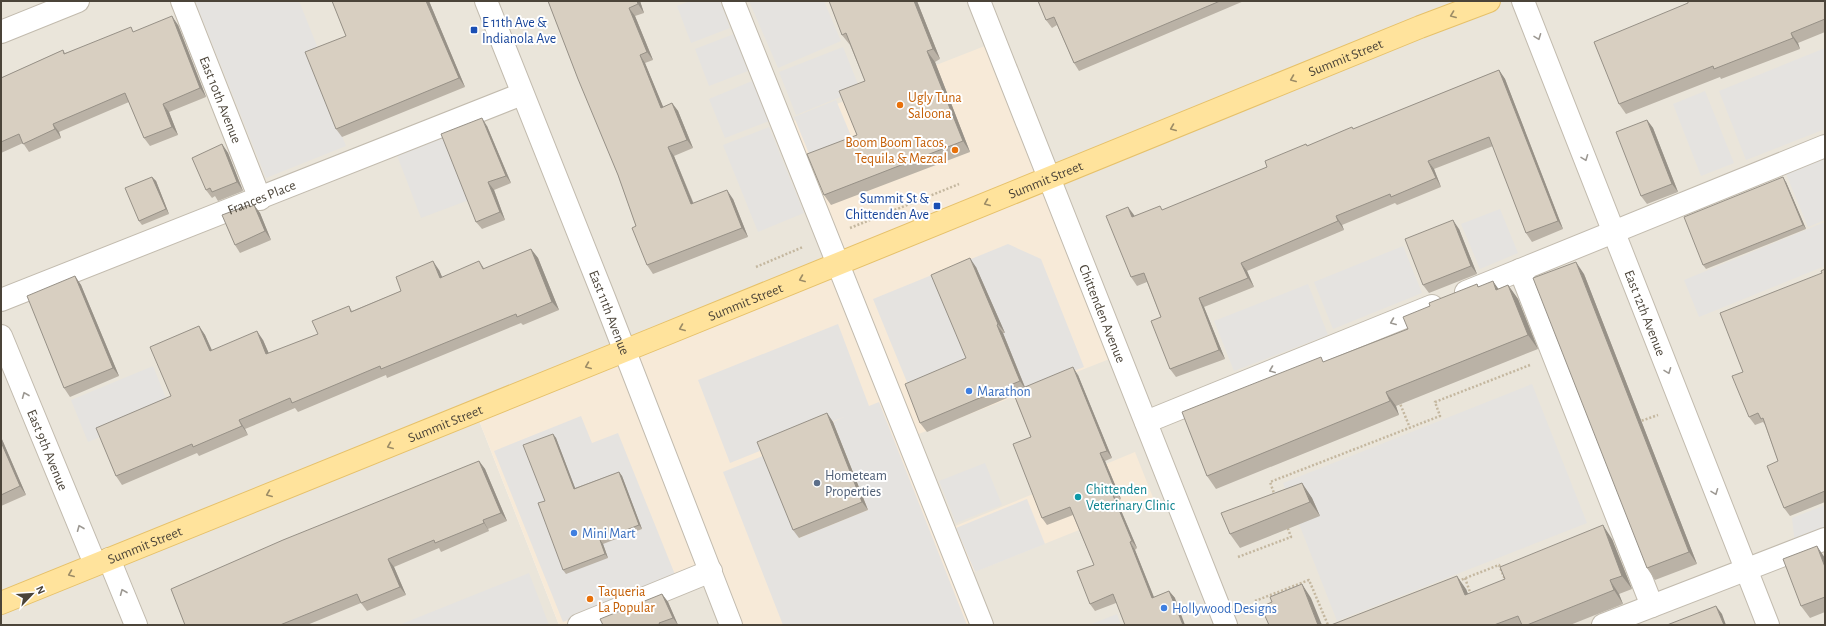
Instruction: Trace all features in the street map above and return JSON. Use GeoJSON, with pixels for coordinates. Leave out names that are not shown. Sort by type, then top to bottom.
{"type":"FeatureCollection","features":[{"type":"Feature","properties":{"kind":"main road","name":"Summit Street"},"geometry":{"type":"LineString","coordinates":[[1,603],[1420,27],[1489,1]]}},
{"type":"Feature","properties":{"kind":"street"},"geometry":{"type":"LineString","coordinates":[[1,32],[78,1]]}},
{"type":"Feature","properties":{"kind":"street","name":"East 10th Avenue"},"geometry":{"type":"LineString","coordinates":[[182,1],[260,199]]}},
{"type":"Feature","properties":{"kind":"street","name":"East 11th Avenue"},"geometry":{"type":"LineString","coordinates":[[486,1],[731,625]]}},
{"type":"Feature","properties":{"kind":"street"},"geometry":{"type":"LineString","coordinates":[[733,1],[982,625]]}},
{"type":"Feature","properties":{"kind":"street","name":"Chittenden Avenue"},"geometry":{"type":"LineString","coordinates":[[979,1],[1226,625]]}},
{"type":"Feature","properties":{"kind":"street","name":"East 12th Avenue"},"geometry":{"type":"LineString","coordinates":[[1523,1],[1768,625]]}},
{"type":"Feature","properties":{"kind":"street","name":"Frances Place"},"geometry":{"type":"LineString","coordinates":[[1,300],[260,199],[522,94]]}},
{"type":"Feature","properties":{"kind":"street"},"geometry":{"type":"LineString","coordinates":[[1146,422],[1825,146]]}},
{"type":"Feature","properties":{"kind":"street"},"geometry":{"type":"LineString","coordinates":[[1520,270],[1652,606]]}},
{"type":"Feature","properties":{"kind":"street","name":"East 9th Avenue"},"geometry":{"type":"LineString","coordinates":[[1,336],[102,562],[136,625]]}},
{"type":"Feature","properties":{"kind":"street"},"geometry":{"type":"LineString","coordinates":[[1603,625],[1825,539]]}},
{"type":"Feature","properties":{"kind":"street"},"geometry":{"type":"LineString","coordinates":[[579,625],[710,571]]}},
{"type":"Feature","properties":{"kind":"path"},"geometry":{"type":"LineString","coordinates":[[1278,503],[1270,482],[1440,416],[1435,402],[1554,356]]}},
{"type":"Feature","properties":{"kind":"path"},"geometry":{"type":"LineString","coordinates":[[1399,400],[1410,428]]}},
{"type":"Feature","properties":{"kind":"path"},"geometry":{"type":"LineString","coordinates":[[1632,425],[1661,414]]}},
{"type":"Feature","properties":{"kind":"path"},"geometry":{"type":"LineString","coordinates":[[1238,557],[1291,537],[1286,523]]}},
{"type":"Feature","properties":{"kind":"path"},"geometry":{"type":"LineString","coordinates":[[1457,581],[1499,565],[1504,577],[1511,574]]}},
{"type":"Feature","properties":{"kind":"path"},"geometry":{"type":"LineString","coordinates":[[1465,578],[1472,598]]}},
{"type":"Feature","properties":{"kind":"path"},"geometry":{"type":"LineString","coordinates":[[1255,600],[1309,580],[1328,625]]}},
{"type":"Feature","properties":{"kind":"shaded area"},"geometry":{"type":"Polygon","coordinates":[[[1,1],[1825,1],[1825,625],[979,625],[473,405],[559,625],[1,625],[1,1]]]}},
{"type":"Feature","properties":{"kind":"shaded area"},"geometry":{"type":"Polygon","coordinates":[[[195,1],[299,1],[321,56],[311,61],[346,146],[266,178],[195,1]]]}},
{"type":"Feature","properties":{"kind":"shaded area"},"geometry":{"type":"Polygon","coordinates":[[[690,1],[720,1],[730,28],[691,43],[677,6],[690,1]]]}},
{"type":"Feature","properties":{"kind":"shaded area"},"geometry":{"type":"Polygon","coordinates":[[[749,1],[824,1],[841,41],[778,68],[749,1]]]}},
{"type":"Feature","properties":{"kind":"shaded area"},"geometry":{"type":"Polygon","coordinates":[[[734,34],[748,71],[709,86],[695,49],[734,34]]]}},
{"type":"Feature","properties":{"kind":"shaded area"},"geometry":{"type":"Polygon","coordinates":[[[995,42],[1060,175],[1130,351],[906,439],[979,625],[735,625],[714,572],[580,625],[559,625],[473,405],[837,262],[783,125],[995,42]]]}},
{"type":"Feature","properties":{"kind":"shaded area"},"geometry":{"type":"Polygon","coordinates":[[[843,47],[860,89],[796,115],[779,72],[843,47]]]}},
{"type":"Feature","properties":{"kind":"shaded area"},"geometry":{"type":"Polygon","coordinates":[[[1825,48],[1825,129],[1746,160],[1719,91],[1825,48]]]}},
{"type":"Feature","properties":{"kind":"shaded area"},"geometry":{"type":"Polygon","coordinates":[[[752,81],[769,121],[725,138],[709,99],[752,81]]]}},
{"type":"Feature","properties":{"kind":"shaded area"},"geometry":{"type":"Polygon","coordinates":[[[1705,91],[1734,163],[1701,176],[1673,104],[1705,91]]]}},
{"type":"Feature","properties":{"kind":"shaded area"},"geometry":{"type":"Polygon","coordinates":[[[836,100],[854,143],[812,161],[794,117],[836,100]]]}},
{"type":"Feature","properties":{"kind":"shaded area"},"geometry":{"type":"Polygon","coordinates":[[[769,127],[804,213],[758,232],[723,145],[769,127]]]}},
{"type":"Feature","properties":{"kind":"shaded area"},"geometry":{"type":"Polygon","coordinates":[[[442,131],[469,200],[421,218],[395,150],[442,131]]]}},
{"type":"Feature","properties":{"kind":"shaded area"},"geometry":{"type":"Polygon","coordinates":[[[1825,158],[1825,220],[1808,227],[1786,174],[1825,158]]]}},
{"type":"Feature","properties":{"kind":"shaded area"},"geometry":{"type":"Polygon","coordinates":[[[1500,209],[1518,253],[1480,269],[1461,224],[1500,209]]]}},
{"type":"Feature","properties":{"kind":"shaded area"},"geometry":{"type":"Polygon","coordinates":[[[1825,222],[1825,266],[1699,317],[1684,280],[1825,222]]]}},
{"type":"Feature","properties":{"kind":"shaded area"},"geometry":{"type":"Polygon","coordinates":[[[1008,244],[1041,259],[1084,367],[1026,390],[911,392],[873,299],[1008,244]]]}},
{"type":"Feature","properties":{"kind":"shaded area"},"geometry":{"type":"Polygon","coordinates":[[[1403,246],[1422,293],[1333,329],[1314,282],[1403,246]]]}},
{"type":"Feature","properties":{"kind":"shaded area"},"geometry":{"type":"Polygon","coordinates":[[[1308,284],[1328,335],[1234,371],[1214,321],[1308,284]]]}},
{"type":"Feature","properties":{"kind":"shaded area"},"geometry":{"type":"Polygon","coordinates":[[[838,324],[869,406],[879,402],[967,625],[783,625],[723,472],[765,455],[799,538],[868,510],[833,422],[844,417],[730,463],[698,380],[838,324]]]}},
{"type":"Feature","properties":{"kind":"shaded area"},"geometry":{"type":"Polygon","coordinates":[[[153,366],[170,408],[88,442],[71,400],[153,366]]]}},
{"type":"Feature","properties":{"kind":"shaded area"},"geometry":{"type":"Polygon","coordinates":[[[1532,384],[1587,523],[1337,621],[1283,483],[1532,384]]]}},
{"type":"Feature","properties":{"kind":"shaded area"},"geometry":{"type":"Polygon","coordinates":[[[581,416],[592,443],[618,433],[676,577],[563,622],[494,451],[581,416]]]}},
{"type":"Feature","properties":{"kind":"shaded area"},"geometry":{"type":"Polygon","coordinates":[[[1135,452],[1154,500],[967,575],[948,529],[1135,452]]]}},
{"type":"Feature","properties":{"kind":"shaded area"},"geometry":{"type":"Polygon","coordinates":[[[985,463],[1002,505],[956,523],[939,481],[985,463]]]}},
{"type":"Feature","properties":{"kind":"shaded area"},"geometry":{"type":"Polygon","coordinates":[[[1027,499],[1045,544],[975,572],[956,528],[1027,499]]]}},
{"type":"Feature","properties":{"kind":"shaded area"},"geometry":{"type":"Polygon","coordinates":[[[1825,505],[1825,532],[1795,544],[1792,518],[1825,505]]]}},
{"type":"Feature","properties":{"kind":"shaded area"},"geometry":{"type":"Polygon","coordinates":[[[715,572],[735,625],[580,625],[715,572]]]}},
{"type":"Feature","properties":{"kind":"shaded area"},"geometry":{"type":"Polygon","coordinates":[[[529,573],[549,625],[399,625],[529,573]]]}},
{"type":"Feature","properties":{"kind":"shaded area"},"geometry":{"type":"Polygon","coordinates":[[[1117,614],[1121,625],[1089,625],[1117,614]]]}},
{"type":"Feature","properties":{"kind":"building"},"geometry":{"type":"Polygon","coordinates":[[[332,1],[426,1],[459,78],[336,129],[305,52],[346,36],[332,1]]]}},
{"type":"Feature","properties":{"kind":"building"},"geometry":{"type":"Polygon","coordinates":[[[548,1],[637,1],[638,4],[629,8],[647,52],[640,55],[661,108],[672,103],[687,140],[668,147],[691,204],[727,190],[742,228],[647,265],[632,228],[636,226],[618,175],[578,79],[548,1]]]}},
{"type":"Feature","properties":{"kind":"building"},"geometry":{"type":"Polygon","coordinates":[[[829,1],[914,1],[933,49],[927,51],[963,141],[824,195],[807,154],[857,135],[839,91],[865,81],[846,33],[842,35],[829,1]]]}},
{"type":"Feature","properties":{"kind":"building"},"geometry":{"type":"Polygon","coordinates":[[[1038,1],[1220,1],[1074,63],[1054,17],[1046,20],[1038,1]]]}},
{"type":"Feature","properties":{"kind":"building"},"geometry":{"type":"Polygon","coordinates":[[[1688,1],[1825,1],[1825,19],[1791,33],[1793,38],[1714,69],[1713,66],[1619,104],[1594,42],[1688,3],[1688,1]]]}},
{"type":"Feature","properties":{"kind":"building"},"geometry":{"type":"Polygon","coordinates":[[[172,16],[200,88],[163,104],[172,127],[144,138],[125,93],[53,124],[55,129],[23,144],[19,134],[1,142],[1,78],[63,50],[64,54],[131,27],[133,32],[172,16]]]}},
{"type":"Feature","properties":{"kind":"building"},"geometry":{"type":"Polygon","coordinates":[[[1499,70],[1558,221],[1526,233],[1489,137],[1428,161],[1436,178],[1391,197],[1390,194],[1336,216],[1338,221],[1241,263],[1248,278],[1199,298],[1219,350],[1170,369],[1151,321],[1161,317],[1144,273],[1131,277],[1106,216],[1128,207],[1132,217],[1160,206],[1162,210],[1267,167],[1265,161],[1306,144],[1307,146],[1352,127],[1353,129],[1499,70]]]}},
{"type":"Feature","properties":{"kind":"building"},"geometry":{"type":"Polygon","coordinates":[[[482,118],[506,176],[488,182],[500,212],[476,222],[441,134],[482,118]]]}},
{"type":"Feature","properties":{"kind":"building"},"geometry":{"type":"Polygon","coordinates":[[[1647,120],[1672,184],[1641,196],[1616,132],[1647,120]]]}},
{"type":"Feature","properties":{"kind":"building"},"geometry":{"type":"Polygon","coordinates":[[[222,144],[237,182],[212,192],[210,188],[206,190],[192,158],[222,144]]]}},
{"type":"Feature","properties":{"kind":"building"},"geometry":{"type":"Polygon","coordinates":[[[152,177],[166,209],[139,221],[125,188],[152,177]]]}},
{"type":"Feature","properties":{"kind":"building"},"geometry":{"type":"Polygon","coordinates":[[[1783,177],[1803,225],[1703,265],[1684,217],[1783,177]]]}},
{"type":"Feature","properties":{"kind":"building"},"geometry":{"type":"Polygon","coordinates":[[[249,205],[250,207],[254,205],[265,231],[235,245],[222,215],[249,205]]]}},
{"type":"Feature","properties":{"kind":"building"},"geometry":{"type":"Polygon","coordinates":[[[1453,220],[1471,266],[1423,285],[1405,239],[1453,220]]]}},
{"type":"Feature","properties":{"kind":"building"},"geometry":{"type":"Polygon","coordinates":[[[531,249],[552,302],[517,317],[516,314],[381,369],[380,366],[292,403],[290,398],[239,420],[242,426],[193,447],[192,444],[116,476],[96,428],[171,396],[150,347],[199,326],[210,351],[257,331],[266,354],[318,334],[312,321],[349,306],[351,312],[401,291],[396,277],[433,261],[440,278],[479,261],[483,269],[531,249]]]}},
{"type":"Feature","properties":{"kind":"building"},"geometry":{"type":"Polygon","coordinates":[[[970,258],[1020,381],[920,423],[905,384],[966,358],[931,275],[970,258]]]}},
{"type":"Feature","properties":{"kind":"building"},"geometry":{"type":"Polygon","coordinates":[[[1576,262],[1689,552],[1647,568],[1533,278],[1576,262]]]}},
{"type":"Feature","properties":{"kind":"building"},"geometry":{"type":"Polygon","coordinates":[[[1825,269],[1825,491],[1784,508],[1767,466],[1778,461],[1763,418],[1761,419],[1758,413],[1749,417],[1732,376],[1743,372],[1720,313],[1822,273],[1821,271],[1825,269]]]}},
{"type":"Feature","properties":{"kind":"building"},"geometry":{"type":"Polygon","coordinates":[[[75,276],[113,368],[64,388],[27,296],[75,276]]]}},
{"type":"Feature","properties":{"kind":"building"},"geometry":{"type":"Polygon","coordinates":[[[1493,281],[1496,290],[1508,285],[1528,335],[1386,392],[1390,401],[1207,476],[1182,412],[1321,357],[1323,362],[1408,329],[1403,317],[1430,306],[1429,303],[1477,284],[1478,287],[1493,281]]]}},
{"type":"Feature","properties":{"kind":"building"},"geometry":{"type":"Polygon","coordinates":[[[1073,367],[1107,451],[1100,453],[1116,492],[1112,493],[1132,541],[1130,542],[1152,598],[1169,591],[1183,625],[1125,625],[1113,594],[1090,604],[1077,571],[1094,565],[1070,507],[1042,518],[1013,444],[1031,437],[1013,392],[1073,367]]]}},
{"type":"Feature","properties":{"kind":"building","name":"Hometeam Properties"},"geometry":{"type":"Polygon","coordinates":[[[827,413],[862,502],[793,530],[757,442],[827,413]]]}},
{"type":"Feature","properties":{"kind":"building"},"geometry":{"type":"Polygon","coordinates":[[[553,434],[574,489],[619,472],[639,525],[600,540],[605,554],[563,570],[538,503],[545,501],[523,445],[553,434]]]}},
{"type":"Feature","properties":{"kind":"building"},"geometry":{"type":"Polygon","coordinates":[[[1,442],[20,486],[1,495],[1,442]]]}},
{"type":"Feature","properties":{"kind":"building"},"geometry":{"type":"Polygon","coordinates":[[[479,461],[501,513],[483,520],[484,523],[435,543],[434,540],[388,559],[400,587],[361,603],[357,594],[280,625],[185,625],[171,589],[283,540],[479,461]]]}},
{"type":"Feature","properties":{"kind":"building"},"geometry":{"type":"Polygon","coordinates":[[[1302,483],[1310,502],[1230,534],[1221,513],[1302,483]]]}},
{"type":"Feature","properties":{"kind":"building"},"geometry":{"type":"Polygon","coordinates":[[[1603,525],[1622,576],[1610,580],[1614,590],[1527,625],[1522,625],[1518,616],[1494,625],[1331,625],[1457,576],[1465,595],[1505,579],[1500,567],[1603,525]]]}},
{"type":"Feature","properties":{"kind":"building"},"geometry":{"type":"Polygon","coordinates":[[[1817,546],[1825,567],[1825,597],[1801,606],[1783,559],[1817,546]]]}},
{"type":"Feature","properties":{"kind":"building"},"geometry":{"type":"Polygon","coordinates":[[[1302,584],[1318,625],[1269,625],[1261,607],[1272,602],[1270,597],[1302,584]]]}},
{"type":"Feature","properties":{"kind":"building"},"geometry":{"type":"Polygon","coordinates":[[[662,594],[673,618],[659,623],[660,625],[603,625],[600,619],[662,594]]]}},
{"type":"Feature","properties":{"kind":"building"},"geometry":{"type":"Polygon","coordinates":[[[1716,606],[1724,625],[1667,625],[1716,606]]]}},
{"type":"Feature","properties":{"kind":"place","name":"E 11th Ave & Indianola Ave"},"geometry":{"type":"Point","coordinates":[474,30]}},
{"type":"Feature","properties":{"kind":"place","name":"Ugly Tuna Saloona"},"geometry":{"type":"Point","coordinates":[900,105]}},
{"type":"Feature","properties":{"kind":"place","name":"Boom Boom Tacos, Tequila & Mezcal"},"geometry":{"type":"Point","coordinates":[955,150]}},
{"type":"Feature","properties":{"kind":"place","name":"Summit St & Chittenden Ave"},"geometry":{"type":"Point","coordinates":[937,206]}},
{"type":"Feature","properties":{"kind":"place","name":"Marathon"},"geometry":{"type":"Point","coordinates":[969,391]}},
{"type":"Feature","properties":{"kind":"place","name":"Hometeam Properties"},"geometry":{"type":"Point","coordinates":[817,483]}},
{"type":"Feature","properties":{"kind":"place","name":"Chittenden Veterinary Clinic"},"geometry":{"type":"Point","coordinates":[1078,497]}},
{"type":"Feature","properties":{"kind":"place","name":"Mini Mart"},"geometry":{"type":"Point","coordinates":[574,533]}},
{"type":"Feature","properties":{"kind":"place","name":"Taqueria La Popular"},"geometry":{"type":"Point","coordinates":[590,599]}},
{"type":"Feature","properties":{"kind":"place","name":"Hollywood Designs"},"geometry":{"type":"Point","coordinates":[1164,608]}}]}
